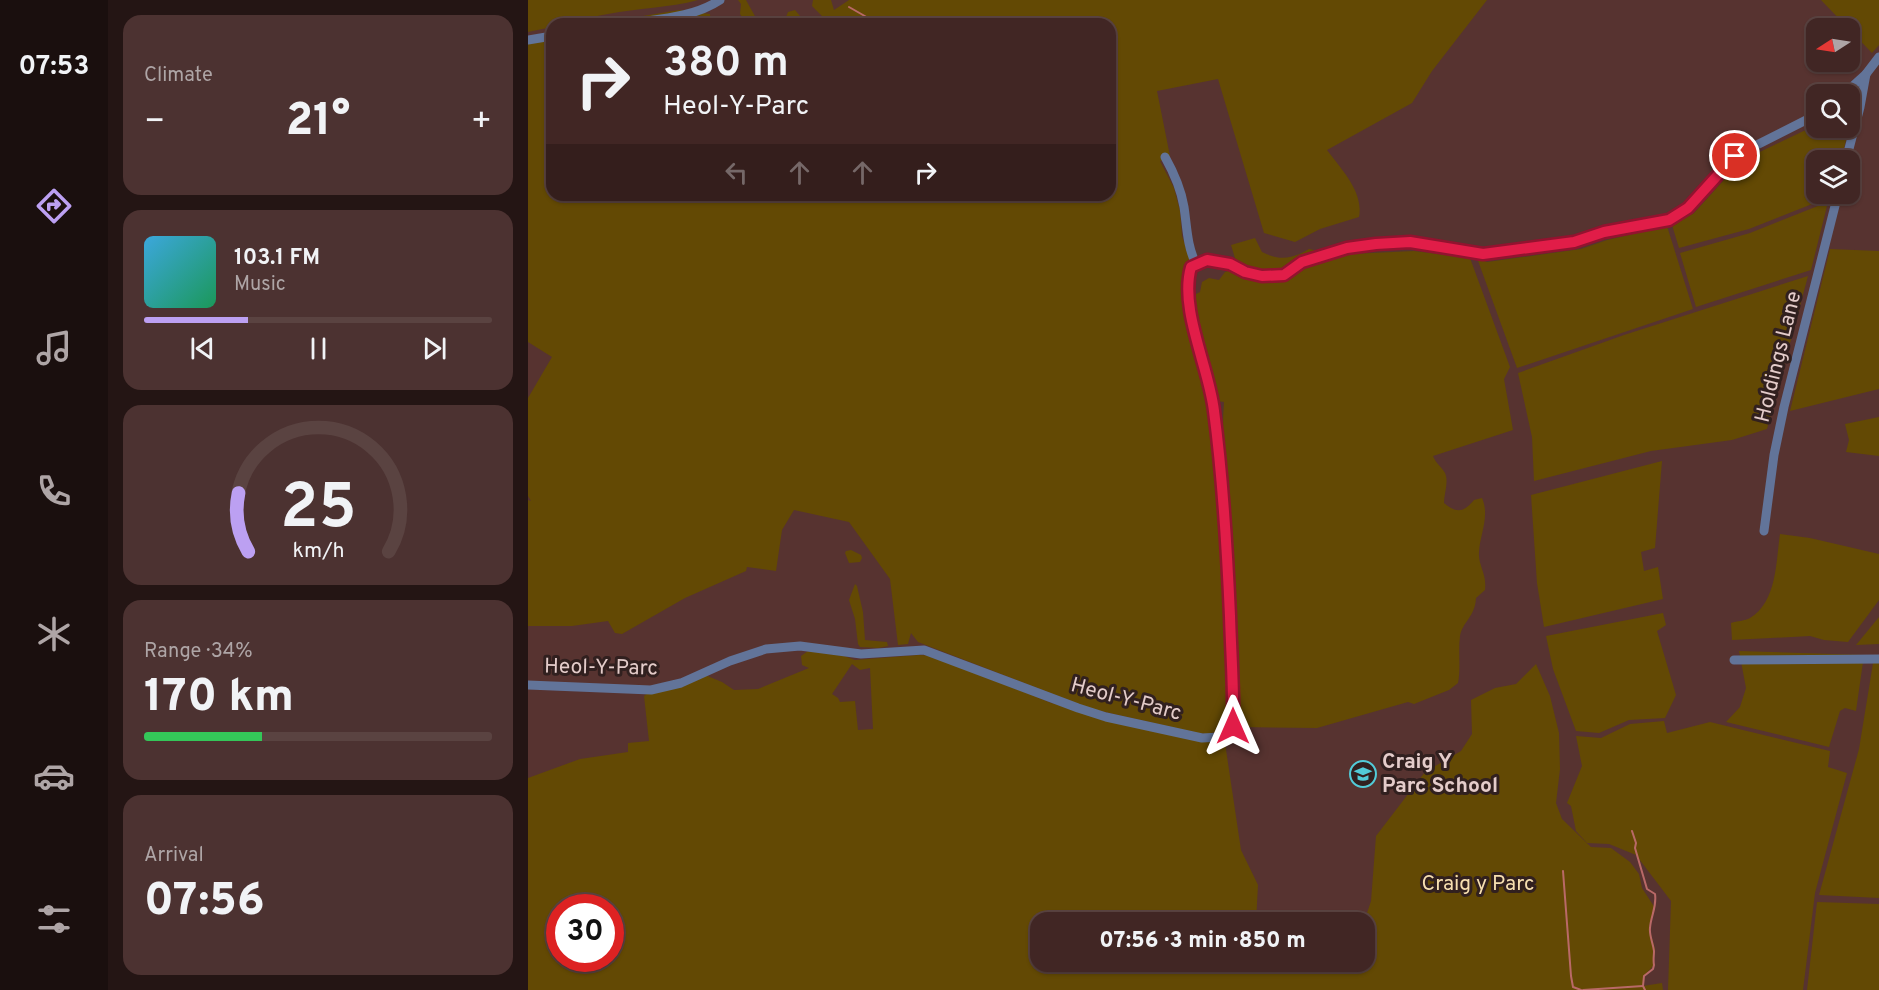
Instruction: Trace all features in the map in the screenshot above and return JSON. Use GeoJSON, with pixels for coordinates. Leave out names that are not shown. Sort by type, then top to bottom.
{"type":"FeatureCollection","features":[{"type":"Feature","properties":{"kind":"street"},"geometry":{"type":"LineString","coordinates":[[662,18],[686,14],[708,7],[720,0]]}},
{"type":"Feature","properties":{"kind":"street"},"geometry":{"type":"LineString","coordinates":[[528,40],[546,37]]}},
{"type":"Feature","properties":{"kind":"street"},"geometry":{"type":"LineString","coordinates":[[1855,84],[1879,57]]}},
{"type":"Feature","properties":{"kind":"street"},"geometry":{"type":"LineString","coordinates":[[1849,150],[1866,74]]}},
{"type":"Feature","properties":{"kind":"street"},"geometry":{"type":"LineString","coordinates":[[1165,157],[1172,168],[1181,195],[1190,251],[1196,264],[1207,260],[1216,261],[1262,276],[1284,275],[1302,262],[1357,247],[1410,242],[1483,254],[1574,242],[1604,232],[1669,220],[1688,208],[1735,156],[1806,121]]}},
{"type":"Feature","properties":{"kind":"street","name":"Holdings Lane"},"geometry":{"type":"LineString","coordinates":[[1764,531],[1773,455],[1835,204]]}},
{"type":"Feature","properties":{"kind":"street","name":"Heol-Y-Parc"},"geometry":{"type":"LineString","coordinates":[[528,685],[651,690],[681,683],[730,661],[766,649],[800,646],[861,654],[924,650],[1054,700],[1106,717],[1202,738],[1227,736],[1232,732],[1234,709],[1228,552],[1214,403],[1189,304],[1189,276],[1191,267],[1196,264]]}},
{"type":"Feature","properties":{"kind":"street"},"geometry":{"type":"LineString","coordinates":[[1734,660],[1879,659]]}},
{"type":"Feature","properties":{"kind":"green space"},"geometry":{"type":"Polygon","coordinates":[[[528,0],[698,0],[588,18],[546,18],[546,28],[528,32],[528,0]]]}},
{"type":"Feature","properties":{"kind":"green space"},"geometry":{"type":"Polygon","coordinates":[[[738,0],[746,0],[756,18],[743,18],[740,14],[741,4],[738,0]]]}},
{"type":"Feature","properties":{"kind":"green space"},"geometry":{"type":"Polygon","coordinates":[[[813,0],[831,0],[834,10],[849,0],[1487,0],[1432,71],[1412,103],[1327,150],[1355,190],[1360,208],[1359,217],[1320,229],[1295,242],[1264,233],[1218,79],[1157,91],[1170,156],[1167,160],[1160,161],[1174,188],[1180,211],[1182,236],[1191,262],[1186,270],[1184,294],[1188,323],[1210,412],[1213,438],[1228,676],[1228,709],[1222,730],[1208,734],[1198,733],[1092,709],[918,642],[911,633],[908,644],[898,645],[890,579],[849,522],[794,510],[782,530],[776,571],[747,567],[746,571],[685,598],[622,634],[615,633],[608,621],[572,626],[528,626],[528,500],[531,501],[528,496],[528,398],[552,357],[528,342],[528,44],[546,38],[546,201],[1116,201],[1116,18],[817,18],[822,16],[812,6],[813,0]]]}},
{"type":"Feature","properties":{"kind":"green space"},"geometry":{"type":"Polygon","coordinates":[[[1821,0],[1879,0],[1879,45],[1872,53],[1860,41],[1860,18],[1838,18],[1821,0]]]}},
{"type":"Feature","properties":{"kind":"green space"},"geometry":{"type":"Polygon","coordinates":[[[679,10],[710,14],[710,18],[631,18],[679,10]]]}},
{"type":"Feature","properties":{"kind":"green space"},"geometry":{"type":"Polygon","coordinates":[[[795,10],[802,18],[786,18],[788,12],[795,10]]]}},
{"type":"Feature","properties":{"kind":"green space"},"geometry":{"type":"Polygon","coordinates":[[[1806,130],[1806,138],[1846,138],[1844,150],[1806,150],[1806,204],[1812,204],[1749,229],[1679,248],[1672,225],[1694,213],[1741,161],[1806,130]]]}},
{"type":"Feature","properties":{"kind":"green space"},"geometry":{"type":"Polygon","coordinates":[[[1828,204],[1811,270],[1696,307],[1680,253],[1750,233],[1828,204]]]}},
{"type":"Feature","properties":{"kind":"green space"},"geometry":{"type":"Polygon","coordinates":[[[1667,226],[1693,309],[1517,368],[1477,258],[1487,262],[1581,249],[1607,240],[1667,226]]]}},
{"type":"Feature","properties":{"kind":"green space"},"geometry":{"type":"Polygon","coordinates":[[[1255,238],[1262,252],[1280,258],[1291,257],[1309,249],[1314,250],[1320,257],[1347,248],[1350,254],[1414,251],[1470,258],[1510,367],[1504,379],[1513,430],[1433,456],[1446,476],[1444,503],[1453,509],[1460,510],[1474,500],[1482,498],[1485,512],[1479,552],[1485,590],[1476,598],[1474,610],[1460,636],[1458,683],[1449,690],[1414,704],[1408,702],[1317,728],[1241,727],[1232,543],[1224,455],[1224,402],[1217,401],[1192,296],[1200,292],[1202,282],[1209,278],[1219,280],[1225,272],[1238,268],[1231,245],[1255,238]]]}},
{"type":"Feature","properties":{"kind":"green space"},"geometry":{"type":"Polygon","coordinates":[[[1830,249],[1879,251],[1879,389],[1790,411],[1830,249]]]}},
{"type":"Feature","properties":{"kind":"green space"},"geometry":{"type":"Polygon","coordinates":[[[1808,276],[1767,429],[1732,440],[1651,451],[1534,481],[1532,437],[1518,373],[1624,335],[1808,276]]]}},
{"type":"Feature","properties":{"kind":"green space"},"geometry":{"type":"Polygon","coordinates":[[[1879,417],[1879,456],[1846,452],[1849,440],[1845,424],[1879,417]]]}},
{"type":"Feature","properties":{"kind":"green space"},"geometry":{"type":"Polygon","coordinates":[[[1662,461],[1655,548],[1641,552],[1644,571],[1658,567],[1663,599],[1544,627],[1537,583],[1531,495],[1662,461]]]}},
{"type":"Feature","properties":{"kind":"green space"},"geometry":{"type":"Polygon","coordinates":[[[1780,534],[1810,538],[1879,554],[1879,600],[1848,642],[1810,636],[1732,640],[1731,623],[1748,619],[1766,602],[1774,580],[1780,534]]]}},
{"type":"Feature","properties":{"kind":"green space"},"geometry":{"type":"Polygon","coordinates":[[[851,550],[861,555],[860,562],[849,563],[845,553],[851,550]]]}},
{"type":"Feature","properties":{"kind":"green space"},"geometry":{"type":"Polygon","coordinates":[[[855,584],[863,612],[865,640],[887,642],[888,646],[860,647],[858,644],[855,619],[849,600],[855,584]]]}},
{"type":"Feature","properties":{"kind":"green space"},"geometry":{"type":"Polygon","coordinates":[[[1663,613],[1666,625],[1657,631],[1676,695],[1665,718],[1629,720],[1599,733],[1576,731],[1553,669],[1546,636],[1663,613]]]}},
{"type":"Feature","properties":{"kind":"green space"},"geometry":{"type":"Polygon","coordinates":[[[1879,617],[1879,644],[1856,645],[1879,617]]]}},
{"type":"Feature","properties":{"kind":"green space","name":"Craig y Parc"},"geometry":{"type":"Polygon","coordinates":[[[808,651],[844,656],[855,660],[935,656],[1051,703],[1200,741],[1225,743],[1241,850],[1258,885],[1257,912],[1030,912],[1030,972],[1375,972],[1375,912],[1367,912],[1371,901],[1376,836],[1425,772],[1461,751],[1472,734],[1471,700],[1495,688],[1516,684],[1536,664],[1550,696],[1559,733],[1560,769],[1556,803],[1562,819],[1591,847],[1611,848],[1630,862],[1639,874],[1642,888],[1655,908],[1649,927],[1655,949],[1653,966],[1644,976],[1643,986],[1662,983],[1663,990],[528,990],[528,778],[580,759],[628,752],[628,743],[649,741],[644,696],[651,690],[705,675],[734,690],[758,689],[809,668],[802,665],[801,656],[808,651]],[[852,664],[832,694],[840,702],[855,701],[858,730],[873,729],[870,668],[860,670],[852,664]]]}},
{"type":"Feature","properties":{"kind":"green space"},"geometry":{"type":"Polygon","coordinates":[[[1739,651],[1864,655],[1856,711],[1845,708],[1840,711],[1829,747],[1726,722],[1740,707],[1746,688],[1739,651]]]}},
{"type":"Feature","properties":{"kind":"green space"},"geometry":{"type":"Polygon","coordinates":[[[1874,657],[1879,657],[1879,898],[1819,895],[1859,749],[1874,657]]]}},
{"type":"Feature","properties":{"kind":"green space"},"geometry":{"type":"Polygon","coordinates":[[[1664,721],[1667,733],[1710,722],[1830,751],[1828,767],[1847,773],[1815,893],[1803,990],[1668,990],[1671,901],[1636,855],[1609,844],[1587,843],[1576,831],[1571,806],[1567,803],[1582,766],[1576,736],[1601,738],[1630,724],[1664,721]]]}},
{"type":"Feature","properties":{"kind":"green space"},"geometry":{"type":"Polygon","coordinates":[[[1817,902],[1879,904],[1879,990],[1807,990],[1817,902]]]}},
{"type":"Feature","properties":{"kind":"waterway"},"geometry":{"type":"LineString","coordinates":[[849,7],[868,18]]}},
{"type":"Feature","properties":{"kind":"waterway"},"geometry":{"type":"LineString","coordinates":[[1632,831],[1647,889],[1655,894],[1650,931],[1654,965],[1653,969],[1644,976],[1645,990]]}},
{"type":"Feature","properties":{"kind":"waterway"},"geometry":{"type":"LineString","coordinates":[[1563,871],[1571,976],[1573,987],[1581,990]]}},
{"type":"Feature","properties":{"kind":"waterway"},"geometry":{"type":"LineString","coordinates":[[1583,990],[1643,986]]}},
{"type":"Feature","properties":{"kind":"place","name":"Craig Y Parc School"},"geometry":{"type":"Point","coordinates":[1363,774]}},
{"type":"Feature","properties":{"kind":"route"},"geometry":{"type":"LineString","coordinates":[[1233,726],[1228,552],[1219,442],[1210,383],[1189,304],[1188,289],[1191,267],[1207,260],[1230,264],[1245,272],[1262,276],[1284,275],[1302,262],[1347,248],[1376,244],[1410,242],[1483,254],[1574,242],[1604,232],[1669,220],[1688,208],[1735,156]]}}]}
